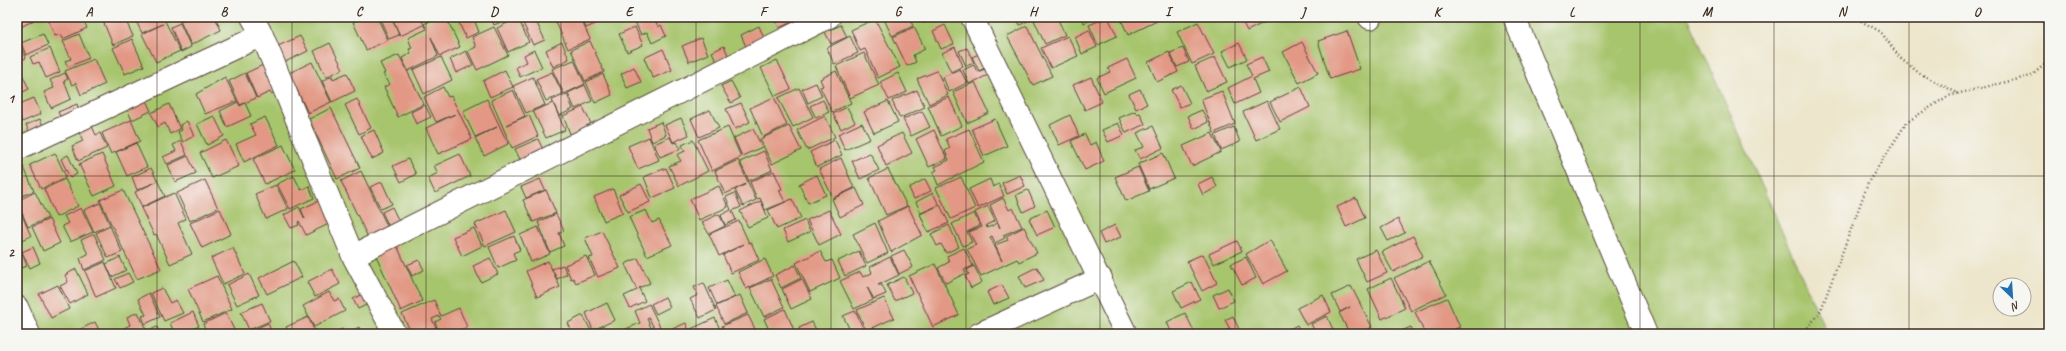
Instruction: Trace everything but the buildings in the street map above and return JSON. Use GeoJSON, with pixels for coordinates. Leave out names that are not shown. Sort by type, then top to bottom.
{"type":"FeatureCollection","features":[{"type":"Feature","properties":{"kind":"street"},"geometry":{"type":"LineString","coordinates":[[353,256],[829,17]]}},
{"type":"Feature","properties":{"kind":"street"},"geometry":{"type":"LineString","coordinates":[[972,17],[1126,334]]}},
{"type":"Feature","properties":{"kind":"street"},"geometry":{"type":"LineString","coordinates":[[1514,17],[1646,334]]}},
{"type":"Feature","properties":{"kind":"street"},"geometry":{"type":"LineString","coordinates":[[17,149],[257,26],[353,256],[395,334]]}},
{"type":"Feature","properties":{"kind":"street"},"geometry":{"type":"LineString","coordinates":[[979,334],[1100,278]]}},
{"type":"Feature","properties":{"kind":"street"},"geometry":{"type":"LineString","coordinates":[[17,307],[29,334]]}},
{"type":"Feature","properties":{"kind":"path"},"geometry":{"type":"LineString","coordinates":[[1854,17],[1881,32],[1900,58],[1919,73],[1957,93]]}},
{"type":"Feature","properties":{"kind":"path"},"geometry":{"type":"LineString","coordinates":[[1803,334],[1822,310],[1869,181],[1907,122],[1948,96],[2030,76],[2049,62]]}},
{"type":"Feature","properties":{"kind":"green space"},"geometry":{"type":"Polygon","coordinates":[[[17,17],[1688,17],[1827,334],[17,334],[17,17]]]}},
{"type":"Feature","properties":{"kind":"waterway"},"geometry":{"type":"LineString","coordinates":[[2032,17],[2046,20],[2049,24]]}}]}
